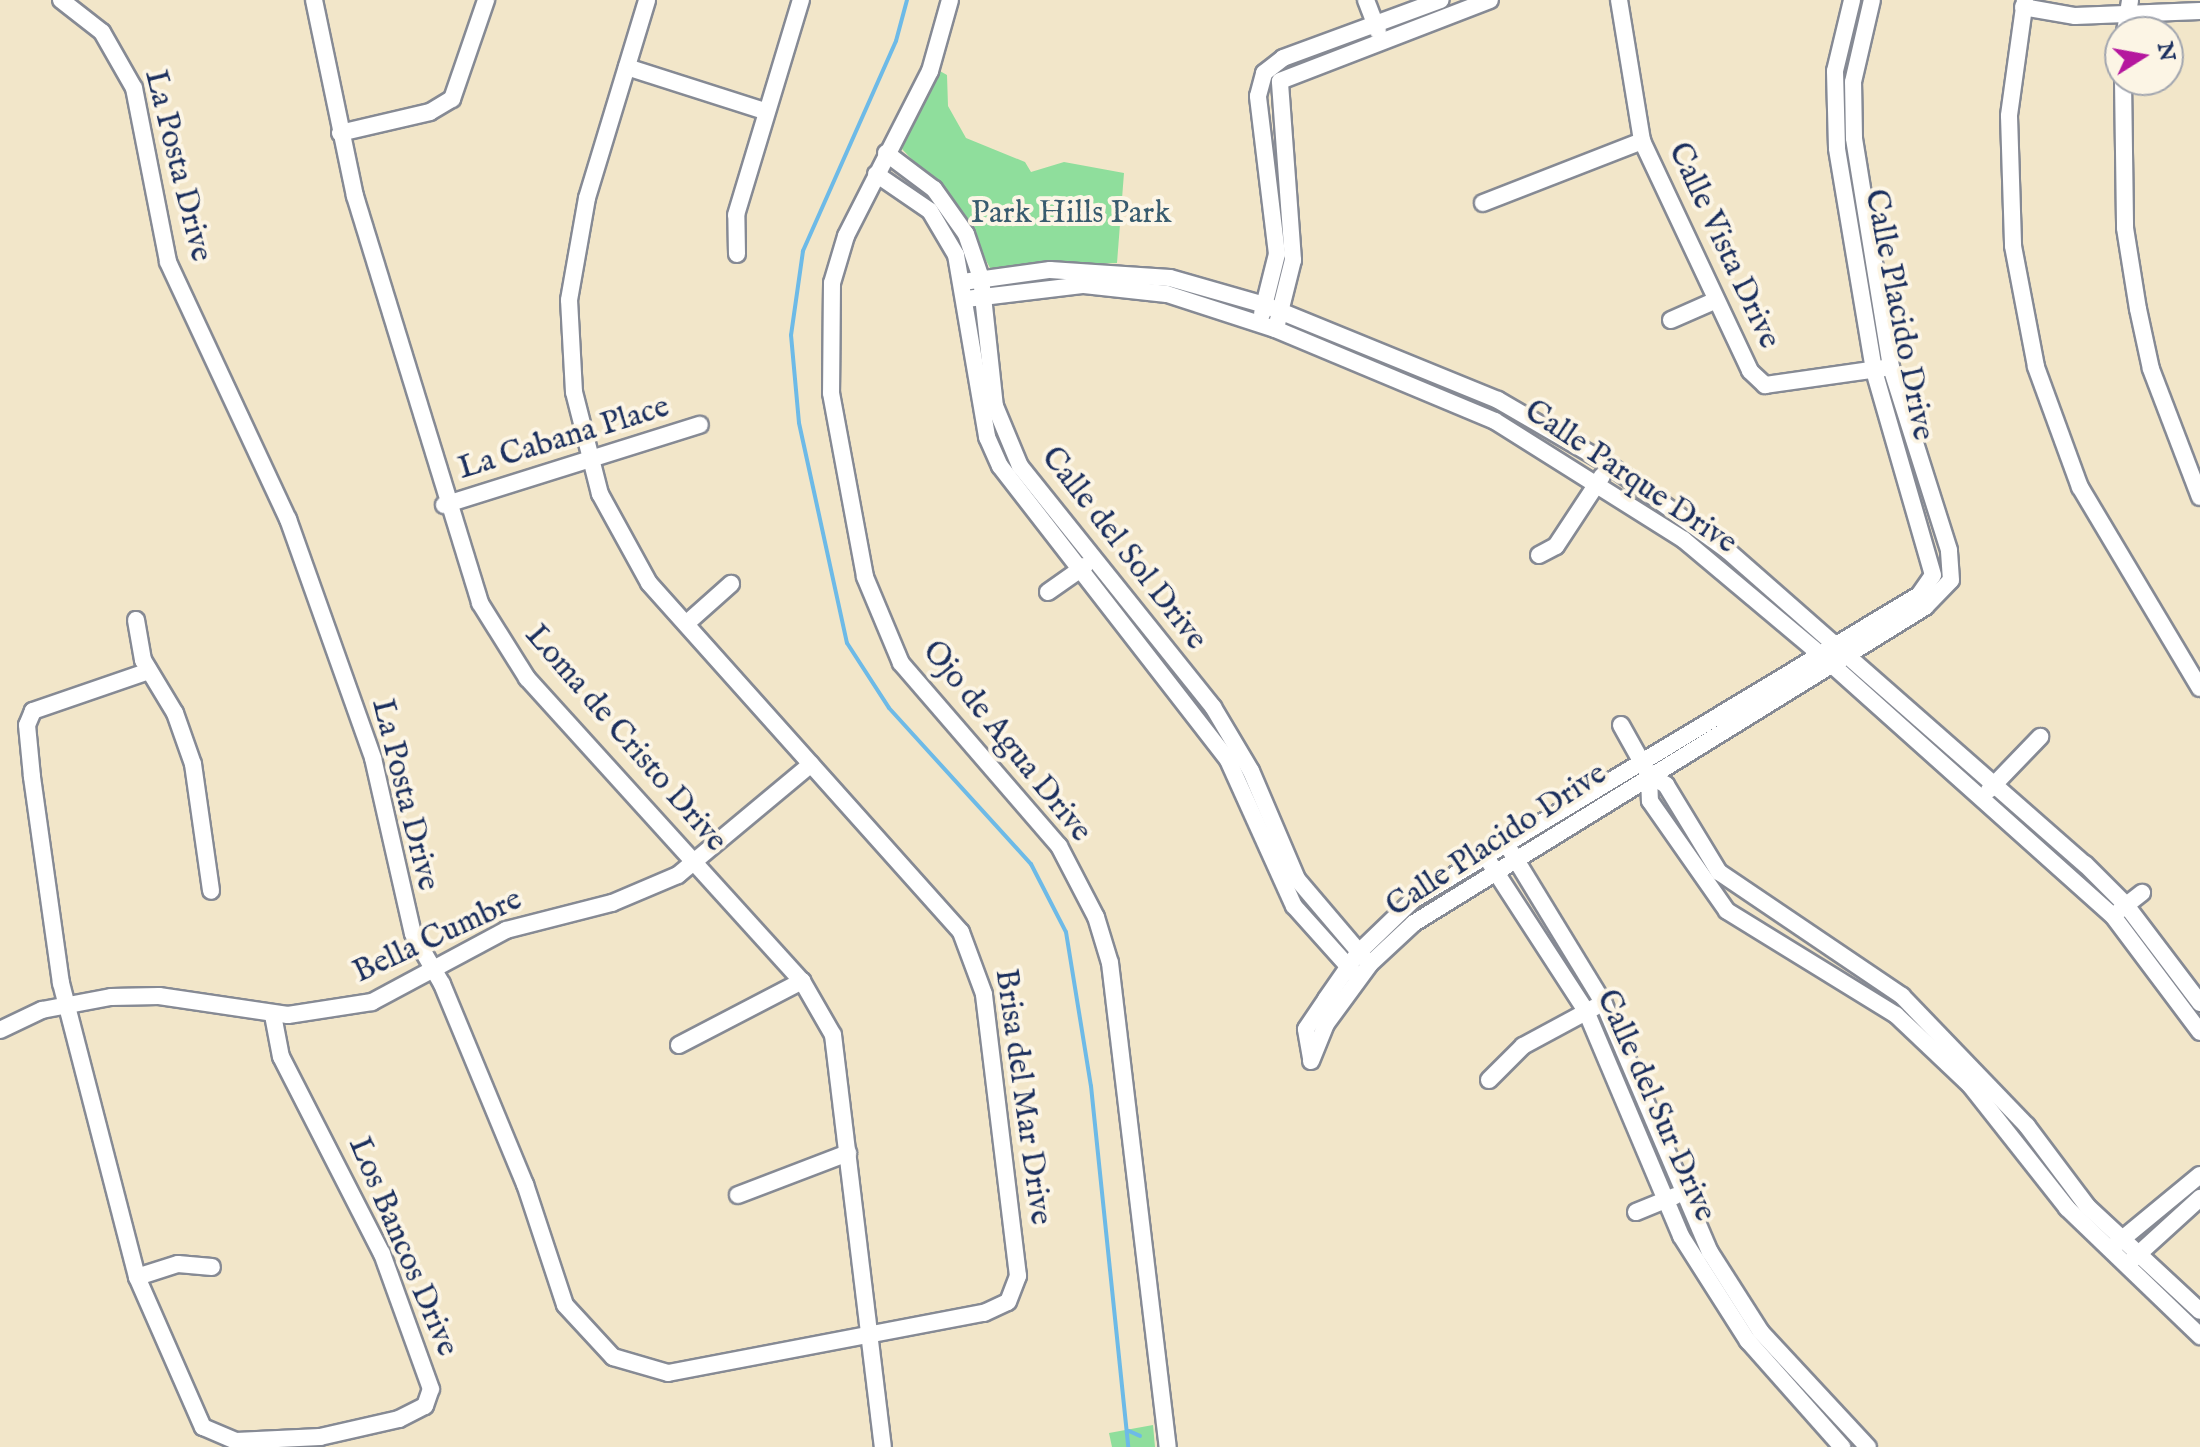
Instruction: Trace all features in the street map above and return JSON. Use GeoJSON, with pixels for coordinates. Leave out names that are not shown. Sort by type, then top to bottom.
{"type":"FeatureCollection","features":[{"type":"Feature","properties":{"kind":"street","name":"La Posta Drive"},"geometry":{"type":"LineString","coordinates":[[61,0],[109,40],[134,88],[165,250],[288,519],[373,758],[404,910],[525,1184],[565,1305],[598,1346],[634,1366],[694,1371],[870,1330]]}},
{"type":"Feature","properties":{"kind":"street","name":"Loma de Cristo Drive"},"geometry":{"type":"LineString","coordinates":[[314,0],[340,133],[444,505],[480,603],[527,678],[802,981],[833,1035],[883,1447]]}},
{"type":"Feature","properties":{"kind":"street"},"geometry":{"type":"LineString","coordinates":[[340,133],[430,112],[452,99],[486,0]]}},
{"type":"Feature","properties":{"kind":"street","name":"Brisa del Mar Drive"},"geometry":{"type":"LineString","coordinates":[[647,0],[575,244],[569,300],[569,364],[591,462],[631,559],[811,764],[946,911],[978,967],[1018,1276],[1013,1297],[994,1310],[870,1330]]}},
{"type":"Feature","properties":{"kind":"street"},"geometry":{"type":"LineString","coordinates":[[737,254],[736,215],[801,0]]}},
{"type":"Feature","properties":{"kind":"street","name":"Ojo de Agua Drive"},"geometry":{"type":"LineString","coordinates":[[950,0],[930,71],[876,174],[832,283],[827,337],[865,577],[901,663],[1059,846],[1096,917],[1110,963],[1168,1447]]}},
{"type":"Feature","properties":{"kind":"street"},"geometry":{"type":"LineString","coordinates":[[1366,0],[1378,32]]}},
{"type":"Feature","properties":{"kind":"street"},"geometry":{"type":"LineString","coordinates":[[1258,322],[1277,254],[1283,201],[1275,94],[1280,81],[1441,0]]}},
{"type":"Feature","properties":{"kind":"street"},"geometry":{"type":"LineString","coordinates":[[1264,73],[1378,32],[1490,0]]}},
{"type":"Feature","properties":{"kind":"street","name":"Calle Vista Drive"},"geometry":{"type":"LineString","coordinates":[[1619,0],[1642,141],[1712,302],[1765,385],[1883,368]]}},
{"type":"Feature","properties":{"kind":"street","name":"Calle Placido Drive"},"geometry":{"type":"LineString","coordinates":[[1842,649],[1919,595],[1933,575],[1846,202],[1834,108],[1840,44],[1852,0]]}},
{"type":"Feature","properties":{"kind":"street","name":"Calle Placido Drive"},"geometry":{"type":"LineString","coordinates":[[1354,973],[1311,1061],[1306,1029],[1413,900],[1505,842],[1645,768],[1825,658],[1925,607],[1951,580],[1949,550],[1883,368],[1852,119],[1858,50],[1872,0]]}},
{"type":"Feature","properties":{"kind":"street"},"geometry":{"type":"LineString","coordinates":[[2200,11],[2127,16],[2024,4],[2009,116],[2013,246],[2036,367],[2080,487],[2200,688]]}},
{"type":"Feature","properties":{"kind":"street"},"geometry":{"type":"LineString","coordinates":[[1840,44],[1858,50]]}},
{"type":"Feature","properties":{"kind":"street"},"geometry":{"type":"LineString","coordinates":[[627,67],[765,111]]}},
{"type":"Feature","properties":{"kind":"street"},"geometry":{"type":"LineString","coordinates":[[1264,73],[1280,81]]}},
{"type":"Feature","properties":{"kind":"street"},"geometry":{"type":"LineString","coordinates":[[1264,73],[1258,96],[1283,201],[1293,260],[1278,321]]}},
{"type":"Feature","properties":{"kind":"street"},"geometry":{"type":"LineString","coordinates":[[2123,96],[2124,214],[2138,309],[2151,369],[2200,497]]}},
{"type":"Feature","properties":{"kind":"street"},"geometry":{"type":"LineString","coordinates":[[1483,203],[1642,141]]}},
{"type":"Feature","properties":{"kind":"street","name":"Calle del Sol Drive"},"geometry":{"type":"LineString","coordinates":[[886,153],[948,206],[973,289],[1000,466],[1078,572],[1204,727],[1315,908],[1364,958]]}},
{"type":"Feature","properties":{"kind":"street","name":"Calle del Sol Drive"},"geometry":{"type":"LineString","coordinates":[[876,174],[930,211],[973,289]]}},
{"type":"Feature","properties":{"kind":"street"},"geometry":{"type":"LineString","coordinates":[[1846,202],[1864,200]]}},
{"type":"Feature","properties":{"kind":"street","name":"Calle Parque Drive"},"geometry":{"type":"LineString","coordinates":[[973,289],[1083,277],[1169,286],[1265,305],[1278,321],[1495,421],[1597,484],[1714,565],[1983,798],[2120,910],[2200,1032]]}},
{"type":"Feature","properties":{"kind":"street","name":"Calle Parque Drive"},"geometry":{"type":"LineString","coordinates":[[1169,286],[1258,322],[1278,321],[1441,376],[1608,464],[1727,550],[1996,782],[2120,910],[2200,1003]]}},
{"type":"Feature","properties":{"kind":"street"},"geometry":{"type":"LineString","coordinates":[[1671,320],[1712,302]]}},
{"type":"Feature","properties":{"kind":"street","name":"Calle del Sol Drive"},"geometry":{"type":"LineString","coordinates":[[982,362],[995,406],[1020,466],[1219,717],[1294,906],[1354,973]]}},
{"type":"Feature","properties":{"kind":"street"},"geometry":{"type":"LineString","coordinates":[[1433,395],[1441,376]]}},
{"type":"Feature","properties":{"kind":"street","name":"La Cabana Place"},"geometry":{"type":"LineString","coordinates":[[444,505],[591,462],[700,425]]}},
{"type":"Feature","properties":{"kind":"street"},"geometry":{"type":"LineString","coordinates":[[1539,555],[1556,546],[1608,464]]}},
{"type":"Feature","properties":{"kind":"street"},"geometry":{"type":"LineString","coordinates":[[1714,565],[1727,550]]}},
{"type":"Feature","properties":{"kind":"street"},"geometry":{"type":"LineString","coordinates":[[1048,592],[1092,560]]}},
{"type":"Feature","properties":{"kind":"street"},"geometry":{"type":"LineString","coordinates":[[1933,575],[1951,580]]}},
{"type":"Feature","properties":{"kind":"street"},"geometry":{"type":"LineString","coordinates":[[687,623],[731,584]]}},
{"type":"Feature","properties":{"kind":"street"},"geometry":{"type":"LineString","coordinates":[[136,620],[149,671],[193,764],[211,891]]}},
{"type":"Feature","properties":{"kind":"street","name":"Los Bancos Drive"},"geometry":{"type":"LineString","coordinates":[[149,671],[41,707],[28,720],[66,1004],[137,1277],[190,1404],[203,1427],[221,1438],[320,1437],[410,1415],[429,1400],[428,1376],[401,1301],[281,1057],[273,1015]]}},
{"type":"Feature","properties":{"kind":"street"},"geometry":{"type":"LineString","coordinates":[[1886,713],[1898,700]]}},
{"type":"Feature","properties":{"kind":"street"},"geometry":{"type":"LineString","coordinates":[[1190,738],[1219,717]]}},
{"type":"Feature","properties":{"kind":"street"},"geometry":{"type":"LineString","coordinates":[[1621,725],[1645,768],[1650,801],[1727,911],[1788,952],[1896,1015],[1977,1081]]}},
{"type":"Feature","properties":{"kind":"street"},"geometry":{"type":"LineString","coordinates":[[1983,798],[2040,737]]}},
{"type":"Feature","properties":{"kind":"street","name":"Bella Cumbre"},"geometry":{"type":"LineString","coordinates":[[0,1030],[66,1004],[159,996],[273,1015],[372,1002],[506,930],[624,899],[696,864],[811,764]]}},
{"type":"Feature","properties":{"kind":"street"},"geometry":{"type":"LineString","coordinates":[[1645,768],[1666,785],[1719,872],[1800,930],[1902,996],[2116,1244],[2200,1336]]}},
{"type":"Feature","properties":{"kind":"street","name":"Calle Placido Drive"},"geometry":{"type":"LineString","coordinates":[[1364,958],[1645,768]]}},
{"type":"Feature","properties":{"kind":"street","name":"Calle del Sur Drive"},"geometry":{"type":"LineString","coordinates":[[1505,842],[1604,1004],[1710,1252],[1755,1336],[1868,1447]]}},
{"type":"Feature","properties":{"kind":"street","name":"Calle del Sur Drive"},"geometry":{"type":"LineString","coordinates":[[1486,854],[1586,1011],[1665,1200],[1755,1336],[1842,1447]]}},
{"type":"Feature","properties":{"kind":"street"},"geometry":{"type":"LineString","coordinates":[[2120,910],[2142,893]]}},
{"type":"Feature","properties":{"kind":"street"},"geometry":{"type":"LineString","coordinates":[[1788,952],[1800,930]]}},
{"type":"Feature","properties":{"kind":"street"},"geometry":{"type":"LineString","coordinates":[[679,1045],[802,981]]}},
{"type":"Feature","properties":{"kind":"street"},"geometry":{"type":"LineString","coordinates":[[1489,1080],[1523,1046],[1604,1004]]}},
{"type":"Feature","properties":{"kind":"street"},"geometry":{"type":"LineString","coordinates":[[738,1195],[848,1153]]}},
{"type":"Feature","properties":{"kind":"street"},"geometry":{"type":"LineString","coordinates":[[2116,1244],[2200,1175]]}},
{"type":"Feature","properties":{"kind":"street"},"geometry":{"type":"LineString","coordinates":[[1636,1212],[1684,1193]]}},
{"type":"Feature","properties":{"kind":"street"},"geometry":{"type":"LineString","coordinates":[[2132,1260],[2200,1198]]}},
{"type":"Feature","properties":{"kind":"street"},"geometry":{"type":"LineString","coordinates":[[2132,1260],[2200,1311]]}},
{"type":"Feature","properties":{"kind":"street"},"geometry":{"type":"LineString","coordinates":[[137,1277],[178,1264],[212,1267]]}},
{"type":"Feature","properties":{"kind":"green space","name":"Park Hills Park"},"geometry":{"type":"Polygon","coordinates":[[[938,70],[947,75],[948,106],[966,138],[1025,162],[1031,172],[1064,162],[1124,173],[1117,263],[990,268],[959,209],[902,149],[938,70]]]}},
{"type":"Feature","properties":{"kind":"green space"},"geometry":{"type":"Polygon","coordinates":[[[1153,1425],[1155,1447],[1112,1447],[1109,1433],[1153,1425]]]}},
{"type":"Feature","properties":{"kind":"waterway"},"geometry":{"type":"LineString","coordinates":[[907,0],[896,41],[803,251],[791,335],[799,423],[847,643],[889,708],[1031,864],[1066,932],[1091,1086],[1128,1447]]}},
{"type":"Feature","properties":{"kind":"waterway"},"geometry":{"type":"LineString","coordinates":[[1129,1431],[1140,1436]]}}]}
